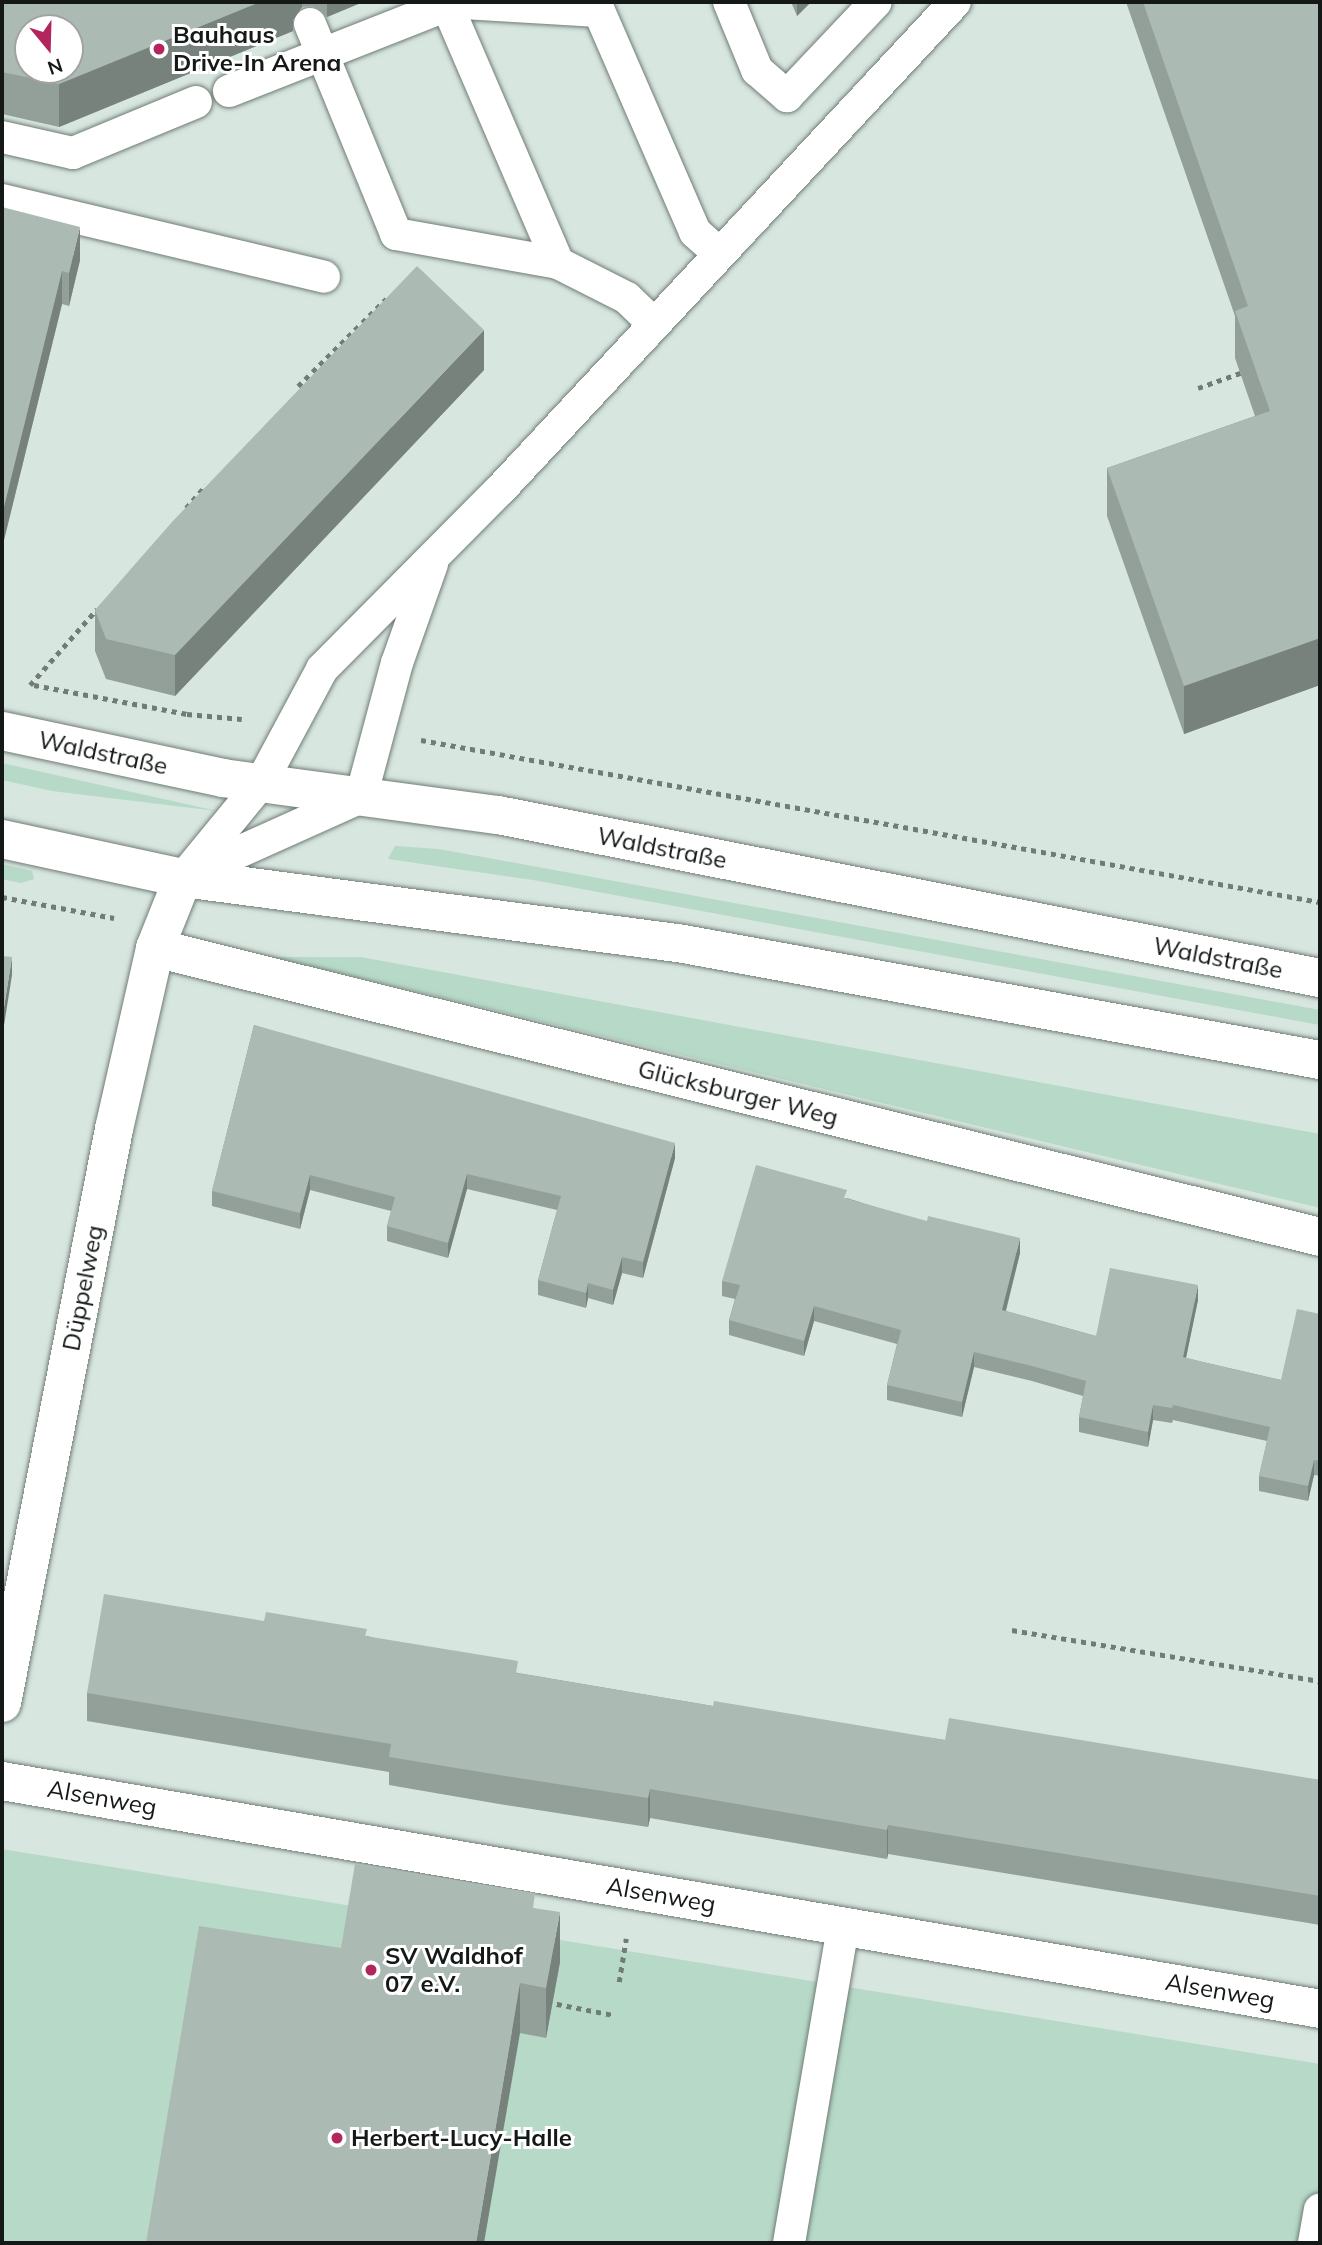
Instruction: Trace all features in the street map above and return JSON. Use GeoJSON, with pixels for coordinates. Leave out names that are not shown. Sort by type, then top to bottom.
{"type":"FeatureCollection","features":[{"type":"Feature","properties":{"kind":"street","name":"Waldstraße"},"geometry":{"type":"LineString","coordinates":[[2,731],[261,783],[498,816],[1320,978]]}},
{"type":"Feature","properties":{"kind":"street"},"geometry":{"type":"LineString","coordinates":[[2,839],[183,878],[678,943],[1320,1060]]}},
{"type":"Feature","properties":{"kind":"street","name":"Düppelweg"},"geometry":{"type":"LineString","coordinates":[[2,1703],[112,1143],[160,937],[183,878]]}},
{"type":"Feature","properties":{"kind":"street","name":"Glücksburger Weg"},"geometry":{"type":"LineString","coordinates":[[160,937],[1320,1237]]}},
{"type":"Feature","properties":{"kind":"street","name":"Alsenweg"},"geometry":{"type":"LineString","coordinates":[[2,1781],[1320,2008]]}},
{"type":"Feature","properties":{"kind":"lane"},"geometry":{"type":"LineString","coordinates":[[729,2],[757,70],[787,96],[876,2]]}},
{"type":"Feature","properties":{"kind":"lane"},"geometry":{"type":"LineString","coordinates":[[183,878],[261,783],[322,669],[435,556],[955,2]]}},
{"type":"Feature","properties":{"kind":"lane"},"geometry":{"type":"LineString","coordinates":[[229,91],[447,3],[599,10],[695,232],[718,253]]}},
{"type":"Feature","properties":{"kind":"lane"},"geometry":{"type":"LineString","coordinates":[[447,3],[558,263]]}},
{"type":"Feature","properties":{"kind":"lane"},"geometry":{"type":"LineString","coordinates":[[310,24],[396,234],[558,263],[627,298],[653,323]]}},
{"type":"Feature","properties":{"kind":"lane"},"geometry":{"type":"LineString","coordinates":[[2,137],[72,153],[196,102]]}},
{"type":"Feature","properties":{"kind":"lane"},"geometry":{"type":"LineString","coordinates":[[2,200],[324,277]]}},
{"type":"Feature","properties":{"kind":"lane"},"geometry":{"type":"LineString","coordinates":[[183,878],[361,797],[397,663],[435,556]]}},
{"type":"Feature","properties":{"kind":"lane"},"geometry":{"type":"LineString","coordinates":[[789,2243],[843,1926]]}},
{"type":"Feature","properties":{"kind":"lane"},"geometry":{"type":"LineString","coordinates":[[1314,2243],[1320,2210]]}},
{"type":"Feature","properties":{"kind":"path"},"geometry":{"type":"LineString","coordinates":[[298,386],[386,299]]}},
{"type":"Feature","properties":{"kind":"path"},"geometry":{"type":"LineString","coordinates":[[1198,388],[1240,373]]}},
{"type":"Feature","properties":{"kind":"path"},"geometry":{"type":"LineString","coordinates":[[180,515],[206,485]]}},
{"type":"Feature","properties":{"kind":"path"},"geometry":{"type":"LineString","coordinates":[[30,685],[101,605]]}},
{"type":"Feature","properties":{"kind":"path"},"geometry":{"type":"LineString","coordinates":[[18,684],[96,694]]}},
{"type":"Feature","properties":{"kind":"path"},"geometry":{"type":"LineString","coordinates":[[722,796],[1320,902]]}},
{"type":"Feature","properties":{"kind":"path"},"geometry":{"type":"LineString","coordinates":[[2,897],[160,937]]}},
{"type":"Feature","properties":{"kind":"path"},"geometry":{"type":"LineString","coordinates":[[1012,1630],[1320,1681]]}},
{"type":"Feature","properties":{"kind":"path"},"geometry":{"type":"LineString","coordinates":[[538,2000],[613,2015]]}},
{"type":"Feature","properties":{"kind":"green space"},"geometry":{"type":"Polygon","coordinates":[[[2,763],[217,811],[52,791],[2,780],[2,763]]]}},
{"type":"Feature","properties":{"kind":"green space"},"geometry":{"type":"Polygon","coordinates":[[[395,846],[439,849],[1320,1010],[1320,1025],[533,880],[388,859],[395,846]]]}},
{"type":"Feature","properties":{"kind":"green space"},"geometry":{"type":"Polygon","coordinates":[[[2,864],[32,871],[34,879],[21,883],[2,879],[2,864]]]}},
{"type":"Feature","properties":{"kind":"green space"},"geometry":{"type":"Polygon","coordinates":[[[273,957],[361,957],[1320,1134],[1320,1208],[273,957]]]}},
{"type":"Feature","properties":{"kind":"green space","name":"SV Waldhof 07 e.V."},"geometry":{"type":"Polygon","coordinates":[[[2,1849],[1320,2064],[1320,2243],[2,2243],[2,1849]]]}},
{"type":"Feature","properties":{"kind":"building"},"geometry":{"type":"Polygon","coordinates":[[[2,2],[260,2],[84,74],[84,14],[14,14],[14,75],[2,72],[2,2]]]}},
{"type":"Feature","properties":{"kind":"building"},"geometry":{"type":"Polygon","coordinates":[[[1143,2],[1320,2],[1320,638],[1184,686],[1107,468],[1270,411],[1235,311],[1248,306],[1143,2]]]}},
{"type":"Feature","properties":{"kind":"building"},"geometry":{"type":"Polygon","coordinates":[[[2,207],[80,227],[69,273],[62,271],[2,515],[2,207]]]}},
{"type":"Feature","properties":{"kind":"building"},"geometry":{"type":"Polygon","coordinates":[[[417,266],[484,330],[175,655],[106,639],[95,610],[172,522],[417,266]]]}},
{"type":"Feature","properties":{"kind":"building"},"geometry":{"type":"Polygon","coordinates":[[[2,956],[12,957],[2,1020],[2,956]]]}},
{"type":"Feature","properties":{"kind":"building"},"geometry":{"type":"Polygon","coordinates":[[[254,1025],[675,1143],[643,1262],[622,1257],[613,1290],[588,1283],[586,1293],[538,1280],[561,1196],[467,1174],[448,1243],[387,1226],[395,1197],[310,1175],[300,1213],[212,1191],[254,1025]]]}},
{"type":"Feature","properties":{"kind":"building"},"geometry":{"type":"Polygon","coordinates":[[[756,1165],[847,1190],[844,1198],[927,1221],[928,1216],[1020,1238],[1002,1310],[1096,1336],[1110,1268],[1198,1285],[1183,1357],[1281,1380],[1297,1309],[1320,1314],[1320,1461],[1314,1460],[1308,1486],[1259,1476],[1270,1427],[1173,1405],[1172,1408],[1153,1405],[1148,1432],[1079,1417],[1086,1381],[974,1352],[962,1402],[887,1385],[901,1330],[814,1306],[804,1341],[729,1320],[740,1285],[722,1281],[756,1165]]]}},
{"type":"Feature","properties":{"kind":"building"},"geometry":{"type":"Polygon","coordinates":[[[104,1594],[264,1621],[266,1612],[367,1629],[365,1636],[518,1661],[516,1673],[713,1706],[714,1701],[945,1740],[949,1718],[1320,1780],[1320,1896],[888,1825],[887,1830],[650,1789],[648,1798],[389,1757],[391,1744],[87,1693],[104,1594]]]}},
{"type":"Feature","properties":{"kind":"building","name":"Herbert-Lucy-Halle"},"geometry":{"type":"Polygon","coordinates":[[[355,1864],[535,1893],[533,1908],[560,1912],[546,1988],[520,1983],[476,2243],[146,2243],[199,1926],[341,1948],[355,1864]]]}},
{"type":"Feature","properties":{"kind":"place","name":"Bauhaus Drive-In Arena"},"geometry":{"type":"Point","coordinates":[159,49]}},
{"type":"Feature","properties":{"kind":"place","name":"SV Waldhof 07 e.V."},"geometry":{"type":"Point","coordinates":[371,1970]}},
{"type":"Feature","properties":{"kind":"place","name":"Herbert-Lucy-Halle"},"geometry":{"type":"Point","coordinates":[337,2138]}}]}
